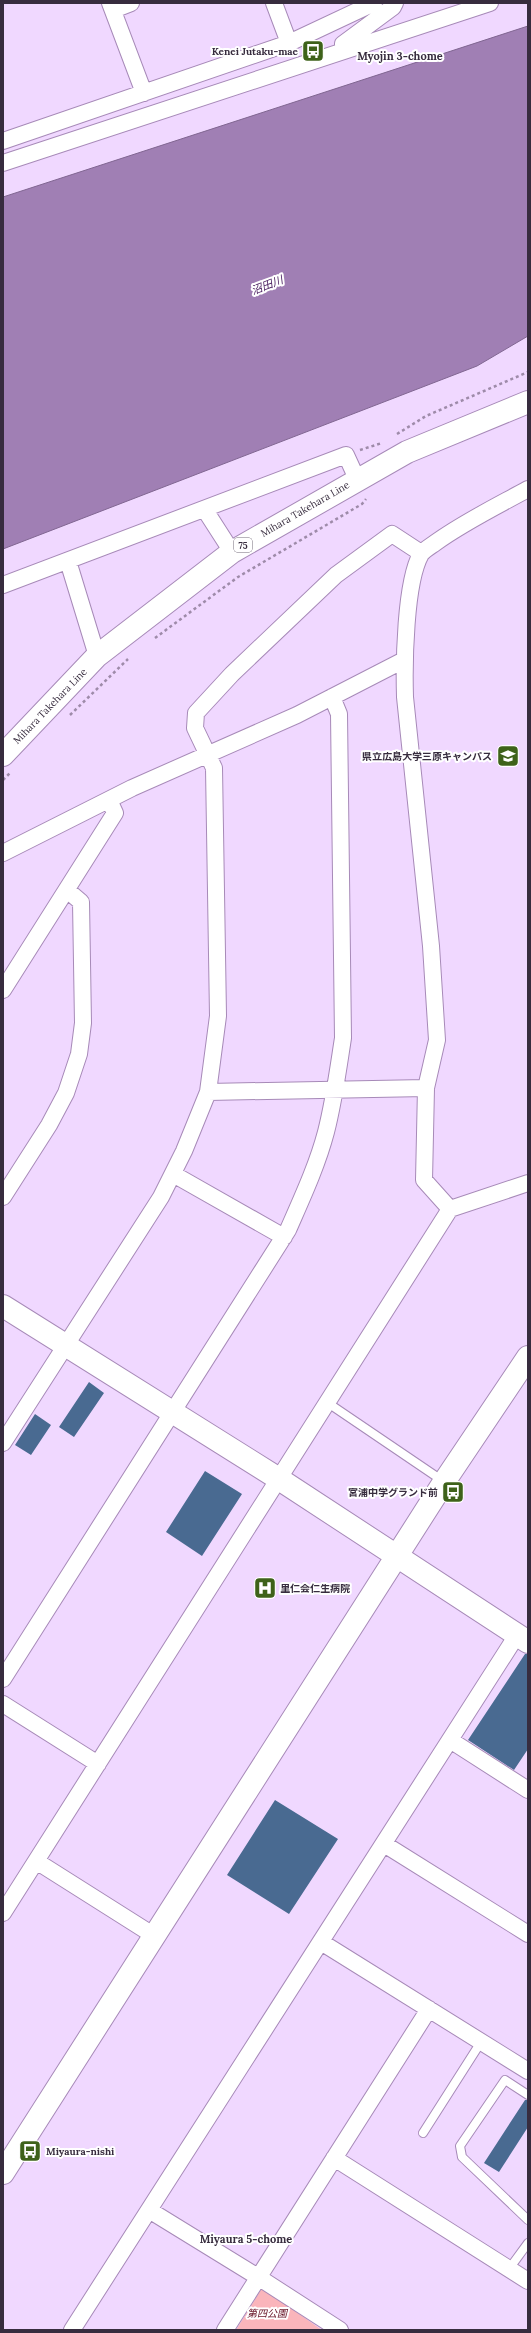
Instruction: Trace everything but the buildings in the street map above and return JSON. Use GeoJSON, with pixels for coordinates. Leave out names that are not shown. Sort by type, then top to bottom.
{"type":"FeatureCollection","features":[{"type":"Feature","properties":{"kind":"street"},"geometry":{"type":"LineString","coordinates":[[131,3],[111,6],[144,93]]}},
{"type":"Feature","properties":{"kind":"street"},"geometry":{"type":"LineString","coordinates":[[274,3],[289,43]]}},
{"type":"Feature","properties":{"kind":"street"},"geometry":{"type":"LineString","coordinates":[[3,140],[289,43],[374,3]]}},
{"type":"Feature","properties":{"kind":"street"},"geometry":{"type":"LineString","coordinates":[[344,51],[343,44],[393,7],[395,3]]}},
{"type":"Feature","properties":{"kind":"street"},"geometry":{"type":"LineString","coordinates":[[3,163],[482,4]]}},
{"type":"Feature","properties":{"kind":"street","name":"Mihara Takehara Line"},"geometry":{"type":"LineString","coordinates":[[9,762],[98,656],[232,552],[362,488],[407,452],[528,402]]}},
{"type":"Feature","properties":{"kind":"street"},"geometry":{"type":"LineString","coordinates":[[3,586],[346,455],[362,488]]}},
{"type":"Feature","properties":{"kind":"street"},"geometry":{"type":"LineString","coordinates":[[450,1209],[424,1180],[426,1088],[437,1040],[431,946],[405,697],[404,660],[414,577],[421,553],[455,529],[528,489]]}},
{"type":"Feature","properties":{"kind":"street"},"geometry":{"type":"LineString","coordinates":[[205,510],[232,552]]}},
{"type":"Feature","properties":{"kind":"street"},"geometry":{"type":"LineString","coordinates":[[3,1443],[161,1197],[184,1151],[208,1092],[218,1016],[214,768],[195,728],[196,713],[232,674],[336,575],[392,534],[421,553]]}},
{"type":"Feature","properties":{"kind":"street"},"geometry":{"type":"LineString","coordinates":[[68,561],[98,656]]}},
{"type":"Feature","properties":{"kind":"street"},"geometry":{"type":"LineString","coordinates":[[3,853],[208,754],[297,715],[404,660]]}},
{"type":"Feature","properties":{"kind":"street"},"geometry":{"type":"LineString","coordinates":[[3,1679],[284,1237],[309,1182],[326,1133],[335,1090],[343,1038],[340,714],[332,697]]}},
{"type":"Feature","properties":{"kind":"street"},"geometry":{"type":"LineString","coordinates":[[3,990],[115,813],[110,800]]}},
{"type":"Feature","properties":{"kind":"street"},"geometry":{"type":"LineString","coordinates":[[3,1197],[49,1126],[66,1092],[79,1054],[83,1023],[81,902],[67,890]]}},
{"type":"Feature","properties":{"kind":"street"},"geometry":{"type":"LineString","coordinates":[[208,1092],[426,1088]]}},
{"type":"Feature","properties":{"kind":"street"},"geometry":{"type":"LineString","coordinates":[[172,1174],[284,1237]]}},
{"type":"Feature","properties":{"kind":"street"},"geometry":{"type":"LineString","coordinates":[[3,1913],[280,1479],[450,1209],[528,1183]]}},
{"type":"Feature","properties":{"kind":"street"},"geometry":{"type":"LineString","coordinates":[[3,1306],[280,1479],[398,1555],[427,1577],[523,1638],[450,1740],[72,2330]]}},
{"type":"Feature","properties":{"kind":"street"},"geometry":{"type":"LineString","coordinates":[[3,2172],[153,1935],[444,1482],[528,1356]]}},
{"type":"Feature","properties":{"kind":"street"},"geometry":{"type":"LineString","coordinates":[[3,1704],[98,1764]]}},
{"type":"Feature","properties":{"kind":"street"},"geometry":{"type":"LineString","coordinates":[[450,1740],[528,1790]]}},
{"type":"Feature","properties":{"kind":"street"},"geometry":{"type":"LineString","coordinates":[[384,1844],[528,1934]]}},
{"type":"Feature","properties":{"kind":"street"},"geometry":{"type":"LineString","coordinates":[[36,1861],[153,1935]]}},
{"type":"Feature","properties":{"kind":"street"},"geometry":{"type":"LineString","coordinates":[[321,1942],[528,2071]]}},
{"type":"Feature","properties":{"kind":"street"},"geometry":{"type":"LineString","coordinates":[[225,2330],[428,2009]]}},
{"type":"Feature","properties":{"kind":"street"},"geometry":{"type":"LineString","coordinates":[[334,2158],[528,2281]]}},
{"type":"Feature","properties":{"kind":"street"},"geometry":{"type":"LineString","coordinates":[[149,2210],[258,2277],[340,2330]]}},
{"type":"Feature","properties":{"kind":"lane"},"geometry":{"type":"LineString","coordinates":[[328,1403],[444,1482]]}},
{"type":"Feature","properties":{"kind":"lane"},"geometry":{"type":"LineString","coordinates":[[423,2133],[481,2042]]}},
{"type":"Feature","properties":{"kind":"lane"},"geometry":{"type":"LineString","coordinates":[[528,2095],[505,2080],[460,2146],[462,2157],[528,2220]]}},
{"type":"Feature","properties":{"kind":"lane"},"geometry":{"type":"LineString","coordinates":[[509,2269],[528,2243]]}},
{"type":"Feature","properties":{"kind":"path"},"geometry":{"type":"LineString","coordinates":[[394,435],[426,416],[528,372]]}},
{"type":"Feature","properties":{"kind":"path"},"geometry":{"type":"LineString","coordinates":[[346,455],[388,439]]}},
{"type":"Feature","properties":{"kind":"path"},"geometry":{"type":"LineString","coordinates":[[150,642],[238,577],[362,504],[362,488]]}},
{"type":"Feature","properties":{"kind":"path"},"geometry":{"type":"LineString","coordinates":[[64,721],[131,655]]}},
{"type":"Feature","properties":{"kind":"path"},"geometry":{"type":"LineString","coordinates":[[3,780],[9,762]]}},
{"type":"Feature","properties":{"kind":"green space","name":"第四公園"},"geometry":{"type":"Polygon","coordinates":[[[262,2288],[322,2330],[236,2330],[262,2288]]]}},
{"type":"Feature","properties":{"kind":"water","name":"沼田川"},"geometry":{"type":"Polygon","coordinates":[[[528,26],[528,336],[477,366],[3,549],[3,197],[528,26]]]}},
{"type":"Feature","properties":{"kind":"place","name":"Kenei Jutaku-mae"},"geometry":{"type":"Point","coordinates":[313,51]}},
{"type":"Feature","properties":{"kind":"place","name":"県立広島大学三原キャンパス"},"geometry":{"type":"Point","coordinates":[508,756]}},
{"type":"Feature","properties":{"kind":"place","name":"宮浦中学グランド前"},"geometry":{"type":"Point","coordinates":[453,1492]}},
{"type":"Feature","properties":{"kind":"place","name":"里仁会仁生病院"},"geometry":{"type":"Point","coordinates":[265,1588]}},
{"type":"Feature","properties":{"kind":"place","name":"Miyaura-nishi"},"geometry":{"type":"Point","coordinates":[30,2151]}},
{"type":"Feature","properties":{"kind":"district","name":"Myojin 3-chome"},"geometry":{"type":"Point","coordinates":[400,56]}},
{"type":"Feature","properties":{"kind":"district","name":"Miyaura 5-chome"},"geometry":{"type":"Point","coordinates":[246,2239]}}]}
